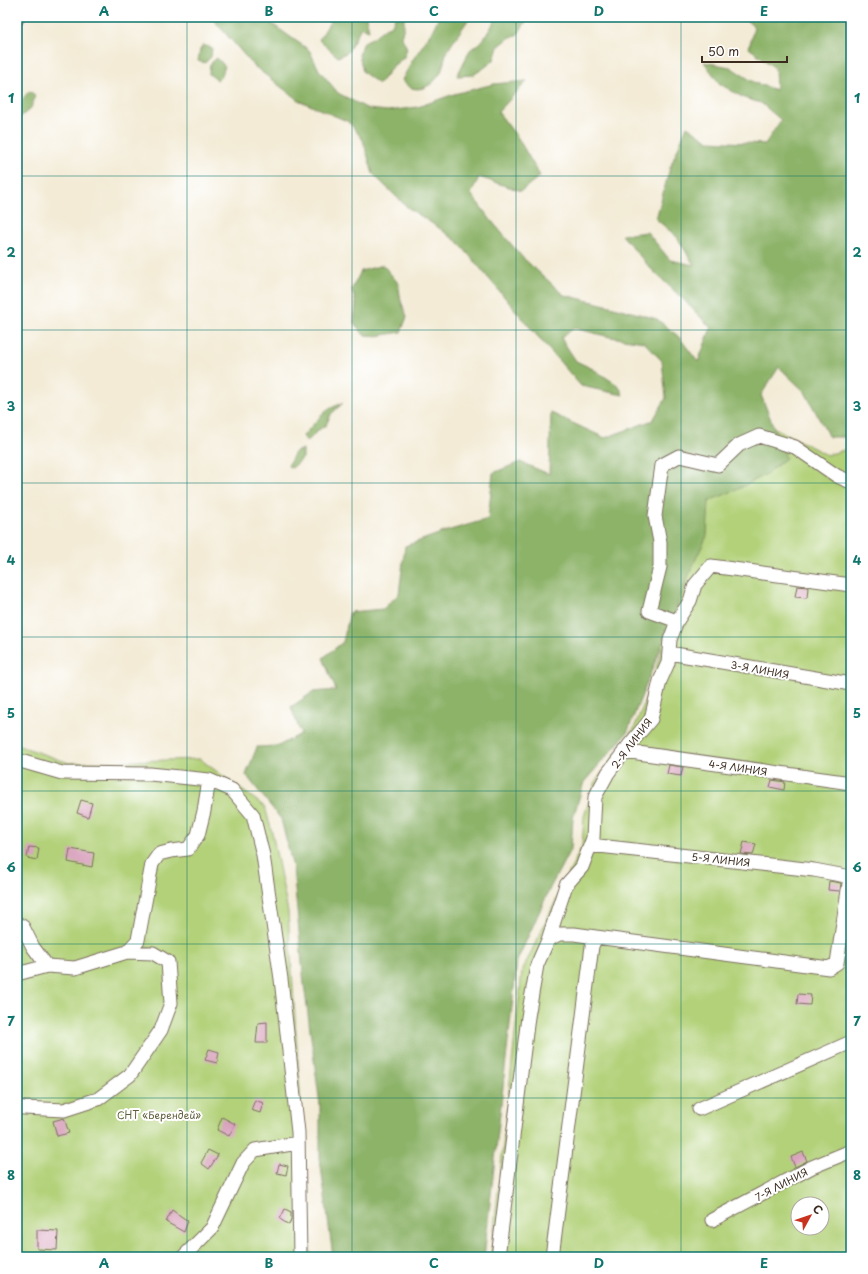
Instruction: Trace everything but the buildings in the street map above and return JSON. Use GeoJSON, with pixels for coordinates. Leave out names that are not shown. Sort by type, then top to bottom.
{"type":"FeatureCollection","features":[{"type":"Feature","properties":{"kind":"street"},"geometry":{"type":"LineString","coordinates":[[677,621],[649,611],[660,567],[660,542],[655,516],[662,464],[679,456],[718,465],[738,445],[759,436],[795,447],[837,476],[851,482]]}},
{"type":"Feature","properties":{"kind":"street","name":"2-Я ЛИНИЯ"},"geometry":{"type":"LineString","coordinates":[[498,1257],[528,1017],[537,966],[548,940],[566,885],[582,867],[593,838],[595,797],[608,773],[651,719],[660,681],[668,663],[670,640],[677,621],[690,601],[695,585],[711,566],[851,585]]}},
{"type":"Feature","properties":{"kind":"street","name":"3-Я ЛИНИЯ"},"geometry":{"type":"LineString","coordinates":[[669,653],[851,684]]}},
{"type":"Feature","properties":{"kind":"street","name":"4-Я ЛИНИЯ"},"geometry":{"type":"LineString","coordinates":[[624,751],[851,783]]}},
{"type":"Feature","properties":{"kind":"street"},"geometry":{"type":"LineString","coordinates":[[17,760],[62,773],[150,774],[209,780],[232,790],[253,815],[263,855],[281,979],[298,1132],[300,1257]]}},
{"type":"Feature","properties":{"kind":"street"},"geometry":{"type":"LineString","coordinates":[[126,952],[138,940],[152,864],[159,854],[171,850],[188,849],[198,835],[209,780]]}},
{"type":"Feature","properties":{"kind":"street","name":"5-Я ЛИНИЯ"},"geometry":{"type":"LineString","coordinates":[[590,844],[785,866],[851,877]]}},
{"type":"Feature","properties":{"kind":"street"},"geometry":{"type":"LineString","coordinates":[[548,940],[559,934],[574,934],[829,968],[837,963],[851,877]]}},
{"type":"Feature","properties":{"kind":"street"},"geometry":{"type":"LineString","coordinates":[[17,923],[23,927],[33,947],[47,966]]}},
{"type":"Feature","properties":{"kind":"street"},"geometry":{"type":"LineString","coordinates":[[552,1257],[592,946],[596,937]]}},
{"type":"Feature","properties":{"kind":"street"},"geometry":{"type":"LineString","coordinates":[[17,974],[47,966],[75,968],[126,952],[153,953],[168,962],[171,1003],[161,1030],[130,1075],[98,1099],[64,1110],[24,1108],[17,1106]]}},
{"type":"Feature","properties":{"kind":"street"},"geometry":{"type":"LineString","coordinates":[[699,1109],[851,1042]]}},
{"type":"Feature","properties":{"kind":"street"},"geometry":{"type":"LineString","coordinates":[[183,1257],[212,1228],[243,1163],[255,1150],[298,1143]]}},
{"type":"Feature","properties":{"kind":"street","name":"7-Я ЛИНИЯ"},"geometry":{"type":"LineString","coordinates":[[712,1220],[812,1167],[851,1151]]}},
{"type":"Feature","properties":{"kind":"green space"},"geometry":{"type":"Polygon","coordinates":[[[211,17],[262,17],[309,50],[319,70],[338,93],[368,109],[388,111],[418,107],[454,94],[494,84],[527,81],[498,112],[518,138],[540,176],[521,191],[479,177],[471,194],[522,257],[564,295],[657,319],[679,337],[698,362],[711,328],[651,269],[622,235],[647,232],[670,260],[694,265],[677,237],[656,219],[670,168],[687,126],[709,141],[765,144],[781,120],[761,103],[744,98],[720,84],[704,62],[730,67],[755,83],[776,90],[775,68],[749,48],[754,27],[743,17],[851,17],[851,437],[829,437],[805,392],[779,367],[761,395],[786,458],[765,475],[738,489],[709,501],[707,536],[694,563],[627,733],[584,782],[573,818],[571,848],[551,886],[517,961],[484,1257],[333,1257],[320,1159],[320,1105],[304,984],[293,868],[281,819],[246,775],[257,747],[278,746],[301,734],[291,707],[313,692],[336,690],[323,658],[343,642],[350,612],[383,609],[399,594],[405,546],[447,531],[488,519],[493,473],[520,462],[549,474],[551,413],[605,438],[653,420],[666,398],[662,361],[644,342],[610,337],[574,328],[561,338],[576,361],[593,369],[619,386],[623,395],[581,386],[459,243],[407,207],[373,174],[363,140],[349,122],[298,100],[254,66],[211,17]]]}},
{"type":"Feature","properties":{"kind":"green space"},"geometry":{"type":"Polygon","coordinates":[[[333,17],[366,17],[369,30],[361,27],[348,52],[338,57],[319,40],[333,17]]]}},
{"type":"Feature","properties":{"kind":"green space"},"geometry":{"type":"Polygon","coordinates":[[[395,17],[404,17],[404,27],[401,36],[407,48],[404,57],[393,66],[379,84],[363,72],[359,55],[364,42],[392,25],[395,17]]]}},
{"type":"Feature","properties":{"kind":"green space"},"geometry":{"type":"Polygon","coordinates":[[[439,17],[470,17],[448,49],[442,70],[438,77],[428,86],[418,89],[412,88],[402,80],[412,61],[431,33],[439,17]]]}},
{"type":"Feature","properties":{"kind":"green space"},"geometry":{"type":"Polygon","coordinates":[[[495,17],[530,17],[518,34],[509,38],[498,47],[494,60],[473,75],[457,76],[470,50],[483,40],[493,24],[495,17]]]}},
{"type":"Feature","properties":{"kind":"green space"},"geometry":{"type":"Polygon","coordinates":[[[203,45],[212,48],[211,57],[205,63],[198,61],[200,50],[203,45]]]}},
{"type":"Feature","properties":{"kind":"green space"},"geometry":{"type":"Polygon","coordinates":[[[217,58],[225,66],[222,75],[217,80],[209,74],[210,64],[217,58]]]}},
{"type":"Feature","properties":{"kind":"green space"},"geometry":{"type":"Polygon","coordinates":[[[29,91],[35,95],[31,108],[17,120],[17,104],[19,104],[29,91]]]}},
{"type":"Feature","properties":{"kind":"green space"},"geometry":{"type":"Polygon","coordinates":[[[383,265],[398,283],[401,301],[407,317],[401,332],[377,336],[364,335],[354,323],[356,305],[352,289],[361,271],[383,265]]]}},
{"type":"Feature","properties":{"kind":"green space"},"geometry":{"type":"Polygon","coordinates":[[[343,403],[331,414],[326,425],[317,431],[307,442],[303,436],[319,418],[325,412],[343,403]]]}},
{"type":"Feature","properties":{"kind":"green space"},"geometry":{"type":"Polygon","coordinates":[[[773,427],[827,455],[851,448],[851,1257],[491,1257],[522,971],[582,846],[584,816],[596,781],[634,728],[649,692],[662,648],[641,619],[650,565],[773,427]]]}},
{"type":"Feature","properties":{"kind":"green space"},"geometry":{"type":"Polygon","coordinates":[[[303,449],[303,458],[292,468],[288,466],[295,452],[303,449]]]}},
{"type":"Feature","properties":{"kind":"green space","name":"СНТ «Берендей»"},"geometry":{"type":"Polygon","coordinates":[[[17,745],[69,763],[200,759],[265,807],[272,832],[288,912],[311,1257],[17,1257],[17,745]]]}}]}
